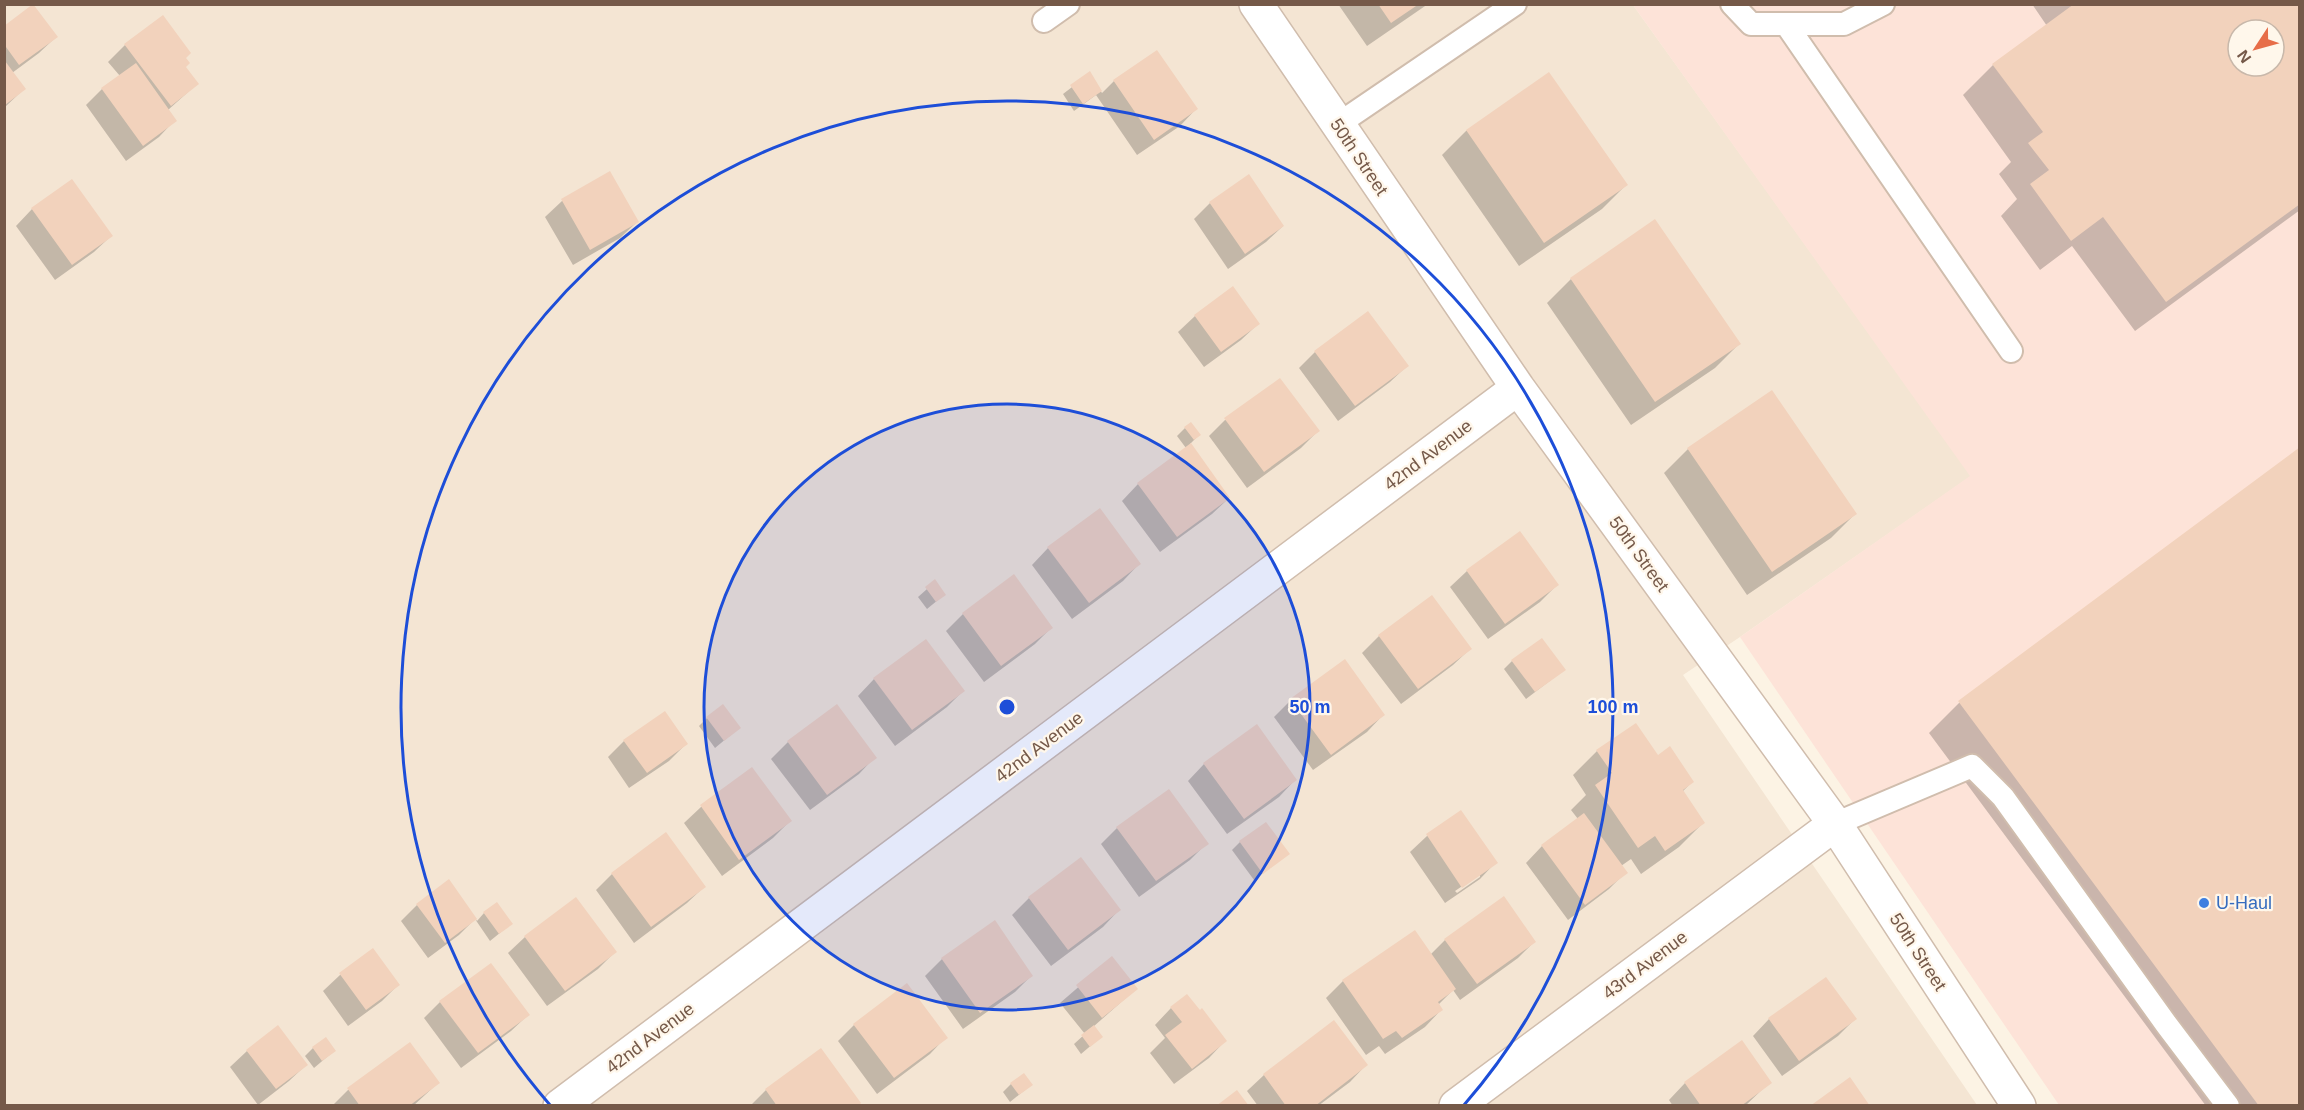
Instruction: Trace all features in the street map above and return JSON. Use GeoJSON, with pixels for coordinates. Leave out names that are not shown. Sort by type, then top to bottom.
{"type":"FeatureCollection","features":[{"type":"Feature","properties":{"kind":"street","name":"50th Street"},"geometry":{"type":"LineString","coordinates":[[1256,4],[1518,388],[1835,824],[2019,1106]]}},
{"type":"Feature","properties":{"kind":"street","name":"42nd Avenue"},"geometry":{"type":"LineString","coordinates":[[560,1106],[1518,388]]}},
{"type":"Feature","properties":{"kind":"street","name":"43rd Avenue"},"geometry":{"type":"LineString","coordinates":[[1456,1106],[1835,824]]}},
{"type":"Feature","properties":{"kind":"lane"},"geometry":{"type":"LineString","coordinates":[[1044,21],[1068,4]]}},
{"type":"Feature","properties":{"kind":"lane"},"geometry":{"type":"LineString","coordinates":[[1338,125],[1515,4]]}},
{"type":"Feature","properties":{"kind":"lane"},"geometry":{"type":"LineString","coordinates":[[1732,4],[1751,24],[1844,24],[1883,4]]}},
{"type":"Feature","properties":{"kind":"lane"},"geometry":{"type":"LineString","coordinates":[[1786,24],[2011,351]]}},
{"type":"Feature","properties":{"kind":"lane"},"geometry":{"type":"LineString","coordinates":[[1835,824],[1972,766],[2003,797],[2166,1024],[2228,1106]]}},
{"type":"Feature","properties":{"kind":"shaded area"},"geometry":{"type":"Polygon","coordinates":[[[5,5],[1633,5],[1971,476],[1683,675],[1977,1105],[5,1106],[5,5]]]}},
{"type":"Feature","properties":{"kind":"shaded area"},"geometry":{"type":"Polygon","coordinates":[[[1633,5],[2299,5],[2299,1105],[2059,1105],[1740,637],[1970,476],[1633,5]]]}},
{"type":"Feature","properties":{"kind":"building"},"geometry":{"type":"Polygon","coordinates":[[[33,4],[58,37],[19,65],[6,47],[4,48],[4,26],[33,4]]]}},
{"type":"Feature","properties":{"kind":"building"},"geometry":{"type":"Polygon","coordinates":[[[1378,4],[1419,4],[1391,23],[1378,4]]]}},
{"type":"Feature","properties":{"kind":"building"},"geometry":{"type":"Polygon","coordinates":[[[2074,4],[2300,4],[2300,204],[2166,302],[2103,217],[2071,241],[2030,184],[2049,170],[2028,143],[2043,132],[1992,64],[2074,4]]]}},
{"type":"Feature","properties":{"kind":"building"},"geometry":{"type":"Polygon","coordinates":[[[163,15],[191,53],[186,58],[190,63],[186,67],[199,84],[171,106],[124,44],[163,15]]]}},
{"type":"Feature","properties":{"kind":"building"},"geometry":{"type":"Polygon","coordinates":[[[1157,50],[1198,109],[1154,140],[1113,80],[1157,50]]]}},
{"type":"Feature","properties":{"kind":"building"},"geometry":{"type":"Polygon","coordinates":[[[5,61],[26,89],[5,105],[5,61]]]}},
{"type":"Feature","properties":{"kind":"building"},"geometry":{"type":"Polygon","coordinates":[[[136,63],[177,121],[143,146],[101,88],[136,63]]]}},
{"type":"Feature","properties":{"kind":"building"},"geometry":{"type":"Polygon","coordinates":[[[1090,71],[1102,91],[1083,104],[1070,85],[1090,71]]]}},
{"type":"Feature","properties":{"kind":"building"},"geometry":{"type":"Polygon","coordinates":[[[1549,72],[1628,185],[1544,243],[1466,130],[1549,72]]]}},
{"type":"Feature","properties":{"kind":"building"},"geometry":{"type":"Polygon","coordinates":[[[610,171],[639,222],[590,250],[561,199],[610,171]]]}},
{"type":"Feature","properties":{"kind":"building"},"geometry":{"type":"Polygon","coordinates":[[[1249,174],[1284,226],[1245,254],[1209,202],[1249,174]]]}},
{"type":"Feature","properties":{"kind":"building"},"geometry":{"type":"Polygon","coordinates":[[[72,179],[113,236],[72,265],[31,208],[72,179]]]}},
{"type":"Feature","properties":{"kind":"building"},"geometry":{"type":"Polygon","coordinates":[[[1655,219],[1741,344],[1655,402],[1570,278],[1655,219]]]}},
{"type":"Feature","properties":{"kind":"building"},"geometry":{"type":"Polygon","coordinates":[[[1233,286],[1260,324],[1221,352],[1194,315],[1233,286]]]}},
{"type":"Feature","properties":{"kind":"building"},"geometry":{"type":"Polygon","coordinates":[[[1368,311],[1409,366],[1355,406],[1314,351],[1368,311]]]}},
{"type":"Feature","properties":{"kind":"building"},"geometry":{"type":"Polygon","coordinates":[[[1280,378],[1320,431],[1264,472],[1224,418],[1280,378]]]}},
{"type":"Feature","properties":{"kind":"building"},"geometry":{"type":"Polygon","coordinates":[[[1772,390],[1857,514],[1772,572],[1687,448],[1772,390]]]}},
{"type":"Feature","properties":{"kind":"building"},"geometry":{"type":"Polygon","coordinates":[[[1191,422],[1201,435],[1194,440],[1184,427],[1191,422]]]}},
{"type":"Feature","properties":{"kind":"building"},"geometry":{"type":"Polygon","coordinates":[[[1191,443],[1230,498],[1177,537],[1137,483],[1191,443]]]}},
{"type":"Feature","properties":{"kind":"building","name":"U-Haul"},"geometry":{"type":"Polygon","coordinates":[[[2300,447],[2300,1106],[2259,1106],[1958,701],[2300,447]]]}},
{"type":"Feature","properties":{"kind":"building"},"geometry":{"type":"Polygon","coordinates":[[[1100,508],[1141,564],[1089,603],[1047,547],[1100,508]]]}},
{"type":"Feature","properties":{"kind":"building"},"geometry":{"type":"Polygon","coordinates":[[[1520,531],[1559,585],[1505,624],[1466,570],[1520,531]]]}},
{"type":"Feature","properties":{"kind":"building"},"geometry":{"type":"Polygon","coordinates":[[[1014,574],[1053,628],[1001,666],[962,613],[1014,574]]]}},
{"type":"Feature","properties":{"kind":"building"},"geometry":{"type":"Polygon","coordinates":[[[935,579],[946,595],[936,602],[925,587],[935,579]]]}},
{"type":"Feature","properties":{"kind":"building"},"geometry":{"type":"Polygon","coordinates":[[[1432,595],[1472,649],[1418,689],[1378,635],[1432,595]]]}},
{"type":"Feature","properties":{"kind":"building"},"geometry":{"type":"Polygon","coordinates":[[[1542,638],[1566,670],[1535,692],[1511,660],[1542,638]]]}},
{"type":"Feature","properties":{"kind":"building"},"geometry":{"type":"Polygon","coordinates":[[[926,639],[965,691],[912,730],[873,678],[926,639]]]}},
{"type":"Feature","properties":{"kind":"building"},"geometry":{"type":"Polygon","coordinates":[[[1345,659],[1385,715],[1331,755],[1290,699],[1345,659]]]}},
{"type":"Feature","properties":{"kind":"building"},"geometry":{"type":"Polygon","coordinates":[[[723,704],[741,728],[724,741],[706,717],[723,704]]]}},
{"type":"Feature","properties":{"kind":"building"},"geometry":{"type":"Polygon","coordinates":[[[837,704],[877,758],[827,795],[787,741],[837,704]]]}},
{"type":"Feature","properties":{"kind":"building"},"geometry":{"type":"Polygon","coordinates":[[[665,711],[688,744],[647,773],[623,740],[665,711]]]}},
{"type":"Feature","properties":{"kind":"building"},"geometry":{"type":"Polygon","coordinates":[[[1636,723],[1658,755],[1670,746],[1694,782],[1683,790],[1705,823],[1665,851],[1655,836],[1638,848],[1595,785],[1612,773],[1596,750],[1636,723]]]}},
{"type":"Feature","properties":{"kind":"building"},"geometry":{"type":"Polygon","coordinates":[[[1257,724],[1297,780],[1244,819],[1203,763],[1257,724]]]}},
{"type":"Feature","properties":{"kind":"building"},"geometry":{"type":"Polygon","coordinates":[[[752,767],[792,821],[739,860],[700,805],[752,767]]]}},
{"type":"Feature","properties":{"kind":"building"},"geometry":{"type":"Polygon","coordinates":[[[1169,789],[1209,844],[1156,881],[1116,827],[1169,789]]]}},
{"type":"Feature","properties":{"kind":"building"},"geometry":{"type":"Polygon","coordinates":[[[1461,810],[1498,863],[1462,888],[1426,834],[1461,810]]]}},
{"type":"Feature","properties":{"kind":"building"},"geometry":{"type":"Polygon","coordinates":[[[1584,813],[1628,873],[1585,905],[1541,845],[1584,813]]]}},
{"type":"Feature","properties":{"kind":"building"},"geometry":{"type":"Polygon","coordinates":[[[1266,822],[1290,854],[1263,874],[1239,841],[1266,822]]]}},
{"type":"Feature","properties":{"kind":"building"},"geometry":{"type":"Polygon","coordinates":[[[666,832],[706,887],[651,927],[611,873],[666,832]]]}},
{"type":"Feature","properties":{"kind":"building"},"geometry":{"type":"Polygon","coordinates":[[[1081,857],[1121,910],[1068,950],[1028,897],[1081,857]]]}},
{"type":"Feature","properties":{"kind":"building"},"geometry":{"type":"Polygon","coordinates":[[[449,879],[477,919],[445,943],[416,904],[449,879]]]}},
{"type":"Feature","properties":{"kind":"building"},"geometry":{"type":"Polygon","coordinates":[[[1504,896],[1536,942],[1477,984],[1444,939],[1504,896]]]}},
{"type":"Feature","properties":{"kind":"building"},"geometry":{"type":"Polygon","coordinates":[[[576,897],[617,952],[565,991],[524,936],[576,897]]]}},
{"type":"Feature","properties":{"kind":"building"},"geometry":{"type":"Polygon","coordinates":[[[497,902],[513,924],[499,934],[483,912],[497,902]]]}},
{"type":"Feature","properties":{"kind":"building"},"geometry":{"type":"Polygon","coordinates":[[[995,920],[1033,976],[980,1013],[941,958],[995,920]]]}},
{"type":"Feature","properties":{"kind":"building"},"geometry":{"type":"Polygon","coordinates":[[[1415,930],[1456,989],[1438,1002],[1443,1010],[1402,1038],[1396,1031],[1383,1039],[1342,980],[1415,930]]]}},
{"type":"Feature","properties":{"kind":"building"},"geometry":{"type":"Polygon","coordinates":[[[373,948],[400,985],[366,1010],[339,973],[373,948]]]}},
{"type":"Feature","properties":{"kind":"building"},"geometry":{"type":"Polygon","coordinates":[[[1112,956],[1138,989],[1102,1018],[1076,985],[1112,956]]]}},
{"type":"Feature","properties":{"kind":"building"},"geometry":{"type":"Polygon","coordinates":[[[491,963],[530,1015],[478,1053],[439,1001],[491,963]]]}},
{"type":"Feature","properties":{"kind":"building"},"geometry":{"type":"Polygon","coordinates":[[[1826,977],[1857,1019],[1799,1061],[1768,1018],[1826,977]]]}},
{"type":"Feature","properties":{"kind":"building"},"geometry":{"type":"Polygon","coordinates":[[[907,983],[948,1038],[894,1078],[853,1024],[907,983]]]}},
{"type":"Feature","properties":{"kind":"building"},"geometry":{"type":"Polygon","coordinates":[[[1187,994],[1200,1010],[1202,1008],[1227,1041],[1192,1069],[1165,1035],[1182,1022],[1170,1007],[1187,994]]]}},
{"type":"Feature","properties":{"kind":"building"},"geometry":{"type":"Polygon","coordinates":[[[1334,1020],[1368,1065],[1315,1106],[1286,1106],[1263,1074],[1334,1020]]]}},
{"type":"Feature","properties":{"kind":"building"},"geometry":{"type":"Polygon","coordinates":[[[278,1025],[308,1065],[276,1089],[246,1050],[278,1025]]]}},
{"type":"Feature","properties":{"kind":"building"},"geometry":{"type":"Polygon","coordinates":[[[1094,1025],[1103,1037],[1090,1047],[1081,1035],[1094,1025]]]}},
{"type":"Feature","properties":{"kind":"building"},"geometry":{"type":"Polygon","coordinates":[[[326,1037],[336,1051],[322,1061],[312,1047],[326,1037]]]}},
{"type":"Feature","properties":{"kind":"building"},"geometry":{"type":"Polygon","coordinates":[[[1742,1040],[1772,1083],[1741,1106],[1701,1106],[1684,1082],[1742,1040]]]}},
{"type":"Feature","properties":{"kind":"building"},"geometry":{"type":"Polygon","coordinates":[[[410,1042],[440,1083],[409,1106],[360,1106],[347,1088],[410,1042]]]}},
{"type":"Feature","properties":{"kind":"building"},"geometry":{"type":"Polygon","coordinates":[[[821,1048],[861,1103],[858,1106],[777,1106],[765,1089],[821,1048]]]}},
{"type":"Feature","properties":{"kind":"building"},"geometry":{"type":"Polygon","coordinates":[[[1024,1073],[1033,1085],[1019,1095],[1010,1083],[1024,1073]]]}},
{"type":"Feature","properties":{"kind":"building"},"geometry":{"type":"Polygon","coordinates":[[[1850,1077],[1870,1106],[1810,1106],[1850,1077]]]}},
{"type":"Feature","properties":{"kind":"building"},"geometry":{"type":"Polygon","coordinates":[[[1237,1090],[1249,1106],[1216,1106],[1237,1090]]]}},
{"type":"Feature","properties":{"kind":"place","name":"U-Haul"},"geometry":{"type":"Point","coordinates":[2204,903]}}]}
